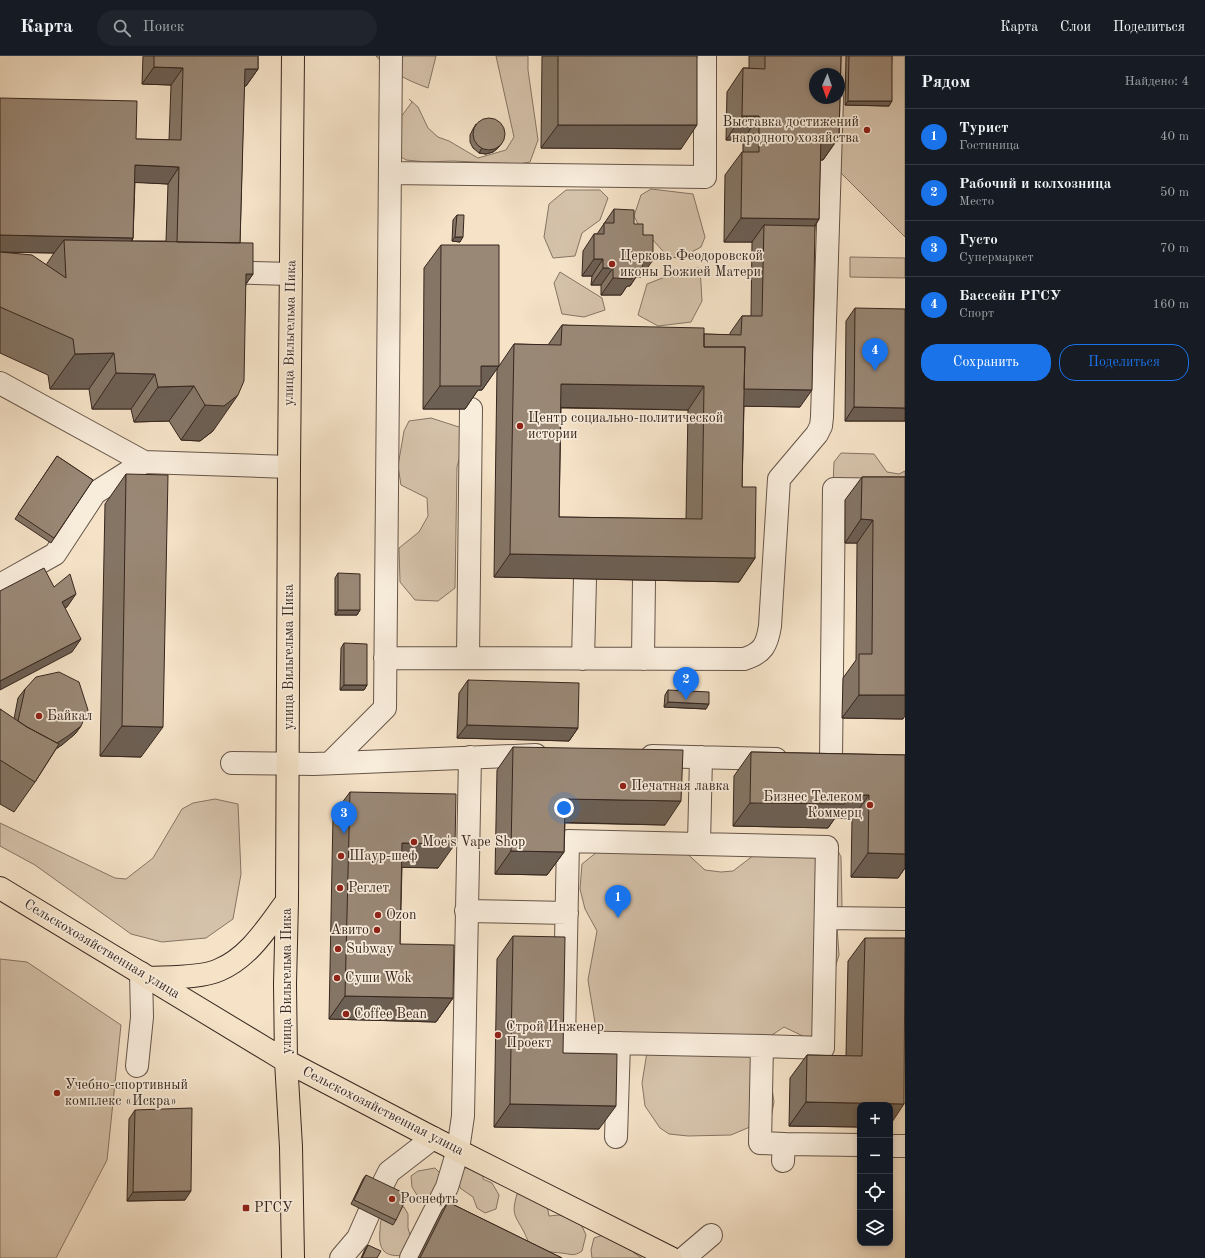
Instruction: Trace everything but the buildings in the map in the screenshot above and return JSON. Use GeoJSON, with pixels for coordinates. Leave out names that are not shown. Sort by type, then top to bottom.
{"type":"FeatureCollection","features":[{"type":"Feature","properties":{"kind":"main road","name":"улица Вильгельма Пика"},"geometry":{"type":"LineString","coordinates":[[293,56],[287,901],[285,984],[286,1061],[291,1147],[293,1258]]}},
{"type":"Feature","properties":{"kind":"main road","name":"Сельскохозяйственная улица"},"geometry":{"type":"LineString","coordinates":[[0,888],[286,1061],[433,1138],[671,1258]]}},
{"type":"Feature","properties":{"kind":"main road"},"geometry":{"type":"LineString","coordinates":[[145,976],[193,976],[219,970],[242,956],[250,948],[287,901]]}},
{"type":"Feature","properties":{"kind":"lane"},"geometry":{"type":"LineString","coordinates":[[330,763],[385,708],[391,56]]}},
{"type":"Feature","properties":{"kind":"lane"},"geometry":{"type":"LineString","coordinates":[[390,173],[705,177],[705,56]]}},
{"type":"Feature","properties":{"kind":"lane"},"geometry":{"type":"LineString","coordinates":[[385,658],[744,659],[760,652],[768,639],[770,626],[779,479],[817,434],[821,426],[832,104]]}},
{"type":"Feature","properties":{"kind":"lane"},"geometry":{"type":"LineString","coordinates":[[218,272],[291,274]]}},
{"type":"Feature","properties":{"kind":"lane"},"geometry":{"type":"LineString","coordinates":[[0,383],[144,462],[289,467]]}},
{"type":"Feature","properties":{"kind":"lane"},"geometry":{"type":"LineString","coordinates":[[468,658],[471,409]]}},
{"type":"Feature","properties":{"kind":"lane"},"geometry":{"type":"LineString","coordinates":[[0,584],[55,554],[95,493],[144,462]]}},
{"type":"Feature","properties":{"kind":"lane"},"geometry":{"type":"LineString","coordinates":[[831,760],[834,489],[905,490]]}},
{"type":"Feature","properties":{"kind":"lane"},"geometry":{"type":"LineString","coordinates":[[583,659],[584,579]]}},
{"type":"Feature","properties":{"kind":"lane"},"geometry":{"type":"LineString","coordinates":[[643,659],[644,580]]}},
{"type":"Feature","properties":{"kind":"lane"},"geometry":{"type":"LineString","coordinates":[[232,763],[330,763],[556,754]]}},
{"type":"Feature","properties":{"kind":"lane"},"geometry":{"type":"LineString","coordinates":[[632,756],[853,760]]}},
{"type":"Feature","properties":{"kind":"lane"},"geometry":{"type":"LineString","coordinates":[[699,844],[701,757]]}},
{"type":"Feature","properties":{"kind":"lane"},"geometry":{"type":"LineString","coordinates":[[411,1258],[447,1187],[458,1150],[463,1116],[470,758]]}},
{"type":"Feature","properties":{"kind":"lane"},"geometry":{"type":"LineString","coordinates":[[568,841],[827,847],[823,1048],[564,1042],[567,913],[568,841]]}},
{"type":"Feature","properties":{"kind":"lane"},"geometry":{"type":"LineString","coordinates":[[466,911],[567,913]]}},
{"type":"Feature","properties":{"kind":"lane"},"geometry":{"type":"LineString","coordinates":[[826,918],[905,919]]}},
{"type":"Feature","properties":{"kind":"lane"},"geometry":{"type":"LineString","coordinates":[[137,1066],[145,976]]}},
{"type":"Feature","properties":{"kind":"lane"},"geometry":{"type":"LineString","coordinates":[[616,1137],[619,1043]]}},
{"type":"Feature","properties":{"kind":"lane"},"geometry":{"type":"LineString","coordinates":[[762,1046],[760,1143],[784,1152],[857,1145]]}},
{"type":"Feature","properties":{"kind":"lane"},"geometry":{"type":"LineString","coordinates":[[381,1188],[389,1172],[433,1138]]}},
{"type":"Feature","properties":{"kind":"lane"},"geometry":{"type":"LineString","coordinates":[[893,1146],[905,1146]]}},
{"type":"Feature","properties":{"kind":"lane"},"geometry":{"type":"LineString","coordinates":[[341,1258],[358,1238],[369,1214]]}},
{"type":"Feature","properties":{"kind":"lane"},"geometry":{"type":"LineString","coordinates":[[684,1258],[711,1235]]}},
{"type":"Feature","properties":{"kind":"shaded area"},"geometry":{"type":"Polygon","coordinates":[[[376,56],[436,56],[428,88],[393,71],[376,56]]]}},
{"type":"Feature","properties":{"kind":"shaded area"},"geometry":{"type":"Polygon","coordinates":[[[496,56],[528,56],[528,70],[538,140],[530,162],[519,164],[453,161],[426,162],[406,160],[398,155],[398,121],[412,102],[409,99],[418,107],[428,128],[438,137],[449,141],[478,158],[506,150],[514,137],[496,56]]]}},
{"type":"Feature","properties":{"kind":"shaded area","name":"Выставка достижений народного хозяйства"},"geometry":{"type":"Polygon","coordinates":[[[830,56],[905,56],[905,237],[830,162],[838,104],[845,104],[845,68],[836,68],[830,56]]]}},
{"type":"Feature","properties":{"kind":"shaded area"},"geometry":{"type":"Polygon","coordinates":[[[651,189],[693,194],[705,237],[701,247],[680,258],[668,257],[653,240],[644,236],[634,216],[641,195],[651,189]]]}},
{"type":"Feature","properties":{"kind":"shaded area"},"geometry":{"type":"Polygon","coordinates":[[[566,190],[600,190],[608,198],[600,220],[582,233],[575,256],[553,258],[544,237],[549,204],[566,190]]]}},
{"type":"Feature","properties":{"kind":"shaded area"},"geometry":{"type":"Polygon","coordinates":[[[850,257],[905,258],[905,278],[850,277],[850,257]]]}},
{"type":"Feature","properties":{"kind":"shaded area"},"geometry":{"type":"Polygon","coordinates":[[[688,268],[700,268],[702,301],[691,322],[658,326],[638,315],[647,284],[688,268]]]}},
{"type":"Feature","properties":{"kind":"shaded area"},"geometry":{"type":"Polygon","coordinates":[[[560,272],[602,298],[605,310],[584,317],[562,314],[554,283],[560,272]]]}},
{"type":"Feature","properties":{"kind":"shaded area"},"geometry":{"type":"Polygon","coordinates":[[[431,418],[459,427],[466,435],[457,467],[455,588],[438,601],[415,600],[400,582],[399,548],[419,532],[428,516],[427,498],[401,485],[398,466],[404,431],[409,421],[431,418]]]}},
{"type":"Feature","properties":{"kind":"shaded area"},"geometry":{"type":"Polygon","coordinates":[[[841,453],[874,454],[887,472],[899,474],[905,471],[905,495],[833,485],[834,462],[841,453]]]}},
{"type":"Feature","properties":{"kind":"shaded area"},"geometry":{"type":"Polygon","coordinates":[[[215,799],[238,804],[241,874],[233,919],[206,938],[162,942],[131,934],[35,865],[0,846],[0,823],[115,878],[126,879],[153,858],[182,809],[193,803],[215,799]]]}},
{"type":"Feature","properties":{"kind":"shaded area"},"geometry":{"type":"Polygon","coordinates":[[[833,841],[841,857],[842,905],[837,927],[839,955],[828,990],[817,1037],[805,1037],[784,1027],[769,1037],[774,1102],[771,1118],[731,1135],[688,1136],[669,1134],[660,1128],[645,1106],[642,1083],[647,1052],[605,1037],[596,1029],[588,980],[597,931],[585,909],[580,889],[582,864],[602,848],[682,849],[705,870],[721,872],[733,871],[754,855],[833,841]]]}},
{"type":"Feature","properties":{"kind":"shaded area","name":"Учебно-спортивный комплекс «Искра»"},"geometry":{"type":"Polygon","coordinates":[[[0,959],[27,962],[121,1025],[107,1160],[56,1258],[0,1258],[0,959]]]}},
{"type":"Feature","properties":{"kind":"shaded area"},"geometry":{"type":"Polygon","coordinates":[[[471,1164],[483,1173],[483,1179],[492,1183],[499,1195],[496,1209],[485,1213],[477,1208],[473,1197],[460,1188],[459,1180],[462,1171],[471,1164]]]}},
{"type":"Feature","properties":{"kind":"shaded area"},"geometry":{"type":"Polygon","coordinates":[[[435,1168],[440,1173],[435,1193],[428,1197],[417,1195],[412,1187],[411,1176],[418,1171],[435,1168]]]}},
{"type":"Feature","properties":{"kind":"shaded area"},"geometry":{"type":"Polygon","coordinates":[[[527,1188],[545,1194],[549,1216],[559,1215],[572,1218],[581,1224],[586,1235],[582,1251],[572,1255],[550,1252],[539,1249],[529,1243],[514,1211],[517,1194],[527,1188]]]}},
{"type":"Feature","properties":{"kind":"shaded area"},"geometry":{"type":"Polygon","coordinates":[[[392,1207],[404,1207],[408,1214],[408,1228],[411,1238],[406,1255],[398,1256],[388,1254],[384,1251],[380,1243],[382,1218],[386,1211],[392,1207]]]}},
{"type":"Feature","properties":{"kind":"shaded area"},"geometry":{"type":"Polygon","coordinates":[[[606,1234],[629,1244],[634,1253],[642,1258],[592,1258],[591,1250],[594,1238],[606,1234]]]}},
{"type":"Feature","properties":{"kind":"place","name":"Выставка достижений народного хозяйства"},"geometry":{"type":"Point","coordinates":[867,130]}},
{"type":"Feature","properties":{"kind":"place","name":"Церковь Феодоровской иконы Божией Матери"},"geometry":{"type":"Point","coordinates":[612,264]}},
{"type":"Feature","properties":{"kind":"place","name":"Бассейн РГСУ"},"geometry":{"type":"Point","coordinates":[875,371]}},
{"type":"Feature","properties":{"kind":"place","name":"Центр социально-политической истории"},"geometry":{"type":"Point","coordinates":[520,426]}},
{"type":"Feature","properties":{"kind":"place","name":"Рабочий и колхозница"},"geometry":{"type":"Point","coordinates":[686,700]}},
{"type":"Feature","properties":{"kind":"place","name":"Байкал"},"geometry":{"type":"Point","coordinates":[39,716]}},
{"type":"Feature","properties":{"kind":"place","name":"Печатная лавка"},"geometry":{"type":"Point","coordinates":[623,786]}},
{"type":"Feature","properties":{"kind":"place","name":"Бизнес Телеком Коммерц"},"geometry":{"type":"Point","coordinates":[870,805]}},
{"type":"Feature","properties":{"kind":"place","name":"Густо"},"geometry":{"type":"Point","coordinates":[344,834]}},
{"type":"Feature","properties":{"kind":"place","name":"Moe's Vape Shop"},"geometry":{"type":"Point","coordinates":[414,842]}},
{"type":"Feature","properties":{"kind":"place","name":"Шаур-шеф"},"geometry":{"type":"Point","coordinates":[341,856]}},
{"type":"Feature","properties":{"kind":"place","name":"Реглет"},"geometry":{"type":"Point","coordinates":[340,888]}},
{"type":"Feature","properties":{"kind":"place","name":"Ozon"},"geometry":{"type":"Point","coordinates":[378,915]}},
{"type":"Feature","properties":{"kind":"place","name":"Турист"},"geometry":{"type":"Point","coordinates":[618,918]}},
{"type":"Feature","properties":{"kind":"place","name":"Авито"},"geometry":{"type":"Point","coordinates":[377,930]}},
{"type":"Feature","properties":{"kind":"place","name":"Subway"},"geometry":{"type":"Point","coordinates":[338,949]}},
{"type":"Feature","properties":{"kind":"place","name":"Суши Wok"},"geometry":{"type":"Point","coordinates":[337,978]}},
{"type":"Feature","properties":{"kind":"place","name":"Coffee Bean"},"geometry":{"type":"Point","coordinates":[346,1014]}},
{"type":"Feature","properties":{"kind":"place","name":"Строй Инженер Проект"},"geometry":{"type":"Point","coordinates":[498,1035]}},
{"type":"Feature","properties":{"kind":"place","name":"Учебно-спортивный комплекс «Искра»"},"geometry":{"type":"Point","coordinates":[57,1093]}},
{"type":"Feature","properties":{"kind":"place","name":"Роснефть"},"geometry":{"type":"Point","coordinates":[392,1199]}},
{"type":"Feature","properties":{"kind":"place","name":"РГСУ"},"geometry":{"type":"Point","coordinates":[246,1208]}}]}
